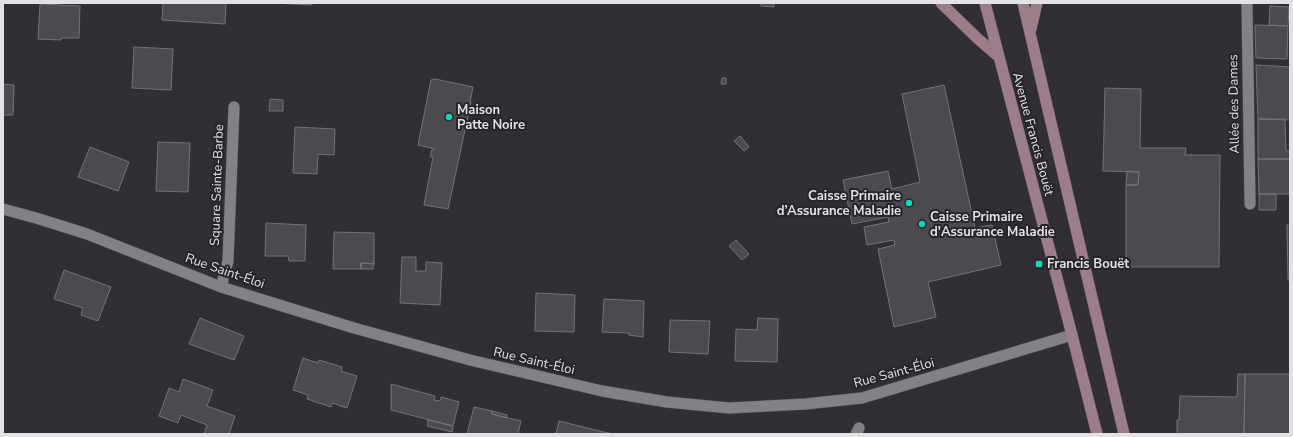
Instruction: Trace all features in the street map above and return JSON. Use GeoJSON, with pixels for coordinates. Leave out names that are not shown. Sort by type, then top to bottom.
{"type":"FeatureCollection","features":[{"type":"Feature","properties":{"kind":"main road"},"geometry":{"type":"LineString","coordinates":[[941,3],[998,57]]}},
{"type":"Feature","properties":{"kind":"main road","name":"Avenue Francis Bouët"},"geometry":{"type":"LineString","coordinates":[[985,3],[1097,434]]}},
{"type":"Feature","properties":{"kind":"main road","name":"Avenue Francis Bouët"},"geometry":{"type":"LineString","coordinates":[[1023,3],[1124,434]]}},
{"type":"Feature","properties":{"kind":"main road"},"geometry":{"type":"LineString","coordinates":[[1030,32],[1037,3]]}},
{"type":"Feature","properties":{"kind":"street","name":"Allée des Dames"},"geometry":{"type":"LineString","coordinates":[[1247,3],[1250,204]]}},
{"type":"Feature","properties":{"kind":"street","name":"Square Sainte-Barbe"},"geometry":{"type":"LineString","coordinates":[[221,286],[228,261],[234,107]]}},
{"type":"Feature","properties":{"kind":"street","name":"Rue Saint-Éloi"},"geometry":{"type":"LineString","coordinates":[[3,209],[87,234],[221,286],[354,328],[478,362],[602,391],[667,402],[729,408],[805,404],[862,398],[1072,335]]}},
{"type":"Feature","properties":{"kind":"building"},"geometry":{"type":"Polygon","coordinates":[[[163,3],[226,3],[225,24],[162,20],[163,3]]]}},
{"type":"Feature","properties":{"kind":"building"},"geometry":{"type":"Polygon","coordinates":[[[273,3],[312,3],[312,5],[273,3]]]}},
{"type":"Feature","properties":{"kind":"building"},"geometry":{"type":"Polygon","coordinates":[[[761,3],[774,3],[774,7],[761,6],[761,3]]]}},
{"type":"Feature","properties":{"kind":"building"},"geometry":{"type":"Polygon","coordinates":[[[40,4],[80,6],[79,38],[62,38],[61,40],[38,39],[40,4]]]}},
{"type":"Feature","properties":{"kind":"building"},"geometry":{"type":"Polygon","coordinates":[[[1270,6],[1289,7],[1288,26],[1269,25],[1270,6]]]}},
{"type":"Feature","properties":{"kind":"building"},"geometry":{"type":"Polygon","coordinates":[[[1255,25],[1288,26],[1287,59],[1256,58],[1255,25]]]}},
{"type":"Feature","properties":{"kind":"building"},"geometry":{"type":"Polygon","coordinates":[[[134,47],[173,49],[171,90],[132,88],[134,47]]]}},
{"type":"Feature","properties":{"kind":"building"},"geometry":{"type":"Polygon","coordinates":[[[1256,65],[1290,67],[1290,120],[1258,119],[1256,65]]]}},
{"type":"Feature","properties":{"kind":"building"},"geometry":{"type":"Polygon","coordinates":[[[722,78],[726,78],[726,84],[721,84],[722,78]]]}},
{"type":"Feature","properties":{"kind":"building"},"geometry":{"type":"Polygon","coordinates":[[[435,79],[473,87],[448,209],[424,205],[433,157],[430,157],[432,150],[435,149],[418,145],[431,80],[435,79]]]}},
{"type":"Feature","properties":{"kind":"building"},"geometry":{"type":"Polygon","coordinates":[[[3,84],[14,85],[13,115],[3,115],[3,84]]]}},
{"type":"Feature","properties":{"kind":"building","name":"Caisse Primaire d’Assurance Maladie"},"geometry":{"type":"Polygon","coordinates":[[[944,85],[975,228],[992,225],[1001,265],[928,282],[936,317],[894,327],[878,249],[895,245],[894,240],[867,245],[864,227],[889,222],[888,217],[852,224],[843,180],[888,171],[892,189],[920,182],[902,94],[944,85]]]}},
{"type":"Feature","properties":{"kind":"building"},"geometry":{"type":"Polygon","coordinates":[[[1105,88],[1141,89],[1140,148],[1186,148],[1185,155],[1220,155],[1219,267],[1126,267],[1126,185],[1138,185],[1139,172],[1103,171],[1105,88]]]}},
{"type":"Feature","properties":{"kind":"building"},"geometry":{"type":"Polygon","coordinates":[[[270,99],[283,100],[283,111],[269,111],[270,99]]]}},
{"type":"Feature","properties":{"kind":"building"},"geometry":{"type":"Polygon","coordinates":[[[1258,119],[1285,119],[1286,151],[1290,151],[1290,159],[1258,159],[1258,119]]]}},
{"type":"Feature","properties":{"kind":"building"},"geometry":{"type":"Polygon","coordinates":[[[295,127],[335,129],[334,155],[318,154],[317,174],[293,173],[295,127]]]}},
{"type":"Feature","properties":{"kind":"building"},"geometry":{"type":"Polygon","coordinates":[[[740,136],[749,147],[744,151],[734,141],[740,136]]]}},
{"type":"Feature","properties":{"kind":"building"},"geometry":{"type":"Polygon","coordinates":[[[158,142],[190,143],[188,192],[156,191],[158,142]]]}},
{"type":"Feature","properties":{"kind":"building"},"geometry":{"type":"Polygon","coordinates":[[[90,147],[129,162],[118,191],[78,177],[90,147]]]}},
{"type":"Feature","properties":{"kind":"building"},"geometry":{"type":"Polygon","coordinates":[[[1258,159],[1290,159],[1290,194],[1259,194],[1258,159]]]}},
{"type":"Feature","properties":{"kind":"building"},"geometry":{"type":"Polygon","coordinates":[[[1127,171],[1139,172],[1138,185],[1126,185],[1127,171]]]}},
{"type":"Feature","properties":{"kind":"building"},"geometry":{"type":"Polygon","coordinates":[[[1259,194],[1276,194],[1276,210],[1259,210],[1259,194]]]}},
{"type":"Feature","properties":{"kind":"building"},"geometry":{"type":"Polygon","coordinates":[[[266,223],[306,225],[305,261],[289,261],[288,256],[265,256],[266,223]]]}},
{"type":"Feature","properties":{"kind":"building"},"geometry":{"type":"Polygon","coordinates":[[[1287,225],[1290,225],[1290,280],[1288,280],[1287,225]]]}},
{"type":"Feature","properties":{"kind":"building"},"geometry":{"type":"Polygon","coordinates":[[[334,232],[374,233],[374,264],[361,263],[361,269],[333,269],[334,232]]]}},
{"type":"Feature","properties":{"kind":"building"},"geometry":{"type":"Polygon","coordinates":[[[736,240],[749,254],[742,260],[729,246],[736,240]]]}},
{"type":"Feature","properties":{"kind":"building"},"geometry":{"type":"Polygon","coordinates":[[[402,257],[416,257],[416,271],[426,271],[426,262],[442,263],[440,305],[400,303],[402,257]]]}},
{"type":"Feature","properties":{"kind":"building"},"geometry":{"type":"Polygon","coordinates":[[[361,263],[374,264],[373,269],[361,269],[361,263]]]}},
{"type":"Feature","properties":{"kind":"building"},"geometry":{"type":"Polygon","coordinates":[[[64,270],[111,287],[98,321],[81,315],[83,308],[54,299],[64,270]]]}},
{"type":"Feature","properties":{"kind":"building"},"geometry":{"type":"Polygon","coordinates":[[[536,293],[575,295],[574,332],[535,331],[536,293]]]}},
{"type":"Feature","properties":{"kind":"building"},"geometry":{"type":"Polygon","coordinates":[[[604,299],[644,301],[643,337],[629,335],[629,333],[602,332],[604,299]]]}},
{"type":"Feature","properties":{"kind":"building"},"geometry":{"type":"Polygon","coordinates":[[[200,318],[244,336],[234,360],[189,344],[200,318]]]}},
{"type":"Feature","properties":{"kind":"building"},"geometry":{"type":"Polygon","coordinates":[[[758,318],[778,319],[777,362],[735,361],[736,329],[757,330],[758,318]]]}},
{"type":"Feature","properties":{"kind":"building"},"geometry":{"type":"Polygon","coordinates":[[[670,320],[710,321],[708,354],[669,352],[670,320]]]}},
{"type":"Feature","properties":{"kind":"building"},"geometry":{"type":"Polygon","coordinates":[[[303,358],[318,363],[319,360],[342,367],[341,371],[357,376],[347,408],[332,403],[331,407],[307,399],[308,395],[293,390],[303,358]]]}},
{"type":"Feature","properties":{"kind":"building"},"geometry":{"type":"Polygon","coordinates":[[[1238,374],[1245,374],[1244,434],[1177,434],[1180,396],[1237,397],[1238,374]]]}},
{"type":"Feature","properties":{"kind":"building"},"geometry":{"type":"Polygon","coordinates":[[[1245,374],[1290,374],[1290,434],[1244,434],[1245,374]]]}},
{"type":"Feature","properties":{"kind":"building"},"geometry":{"type":"Polygon","coordinates":[[[183,379],[213,390],[207,406],[235,416],[229,434],[204,434],[207,425],[181,415],[178,423],[159,416],[169,388],[179,392],[183,379]]]}},
{"type":"Feature","properties":{"kind":"building"},"geometry":{"type":"Polygon","coordinates":[[[391,384],[435,396],[434,400],[440,401],[441,397],[459,402],[453,426],[391,410],[391,384]]]}},
{"type":"Feature","properties":{"kind":"building"},"geometry":{"type":"Polygon","coordinates":[[[474,407],[492,411],[492,414],[521,421],[518,434],[467,434],[474,407]]]}},
{"type":"Feature","properties":{"kind":"building"},"geometry":{"type":"Polygon","coordinates":[[[492,411],[507,415],[507,418],[492,414],[492,411]]]}},
{"type":"Feature","properties":{"kind":"building"},"geometry":{"type":"Polygon","coordinates":[[[428,420],[453,426],[452,432],[427,426],[428,420]]]}},
{"type":"Feature","properties":{"kind":"building"},"geometry":{"type":"Polygon","coordinates":[[[559,421],[599,431],[613,434],[556,434],[559,421]]]}},
{"type":"Feature","properties":{"kind":"place","name":"Maison Patte Noire"},"geometry":{"type":"Point","coordinates":[449,117]}},
{"type":"Feature","properties":{"kind":"place","name":"Caisse Primaire d’Assurance Maladie"},"geometry":{"type":"Point","coordinates":[909,203]}},
{"type":"Feature","properties":{"kind":"place","name":"Caisse Primaire d'Assurance Maladie"},"geometry":{"type":"Point","coordinates":[922,224]}},
{"type":"Feature","properties":{"kind":"place","name":"Francis Bouët"},"geometry":{"type":"Point","coordinates":[1039,264]}}]}
